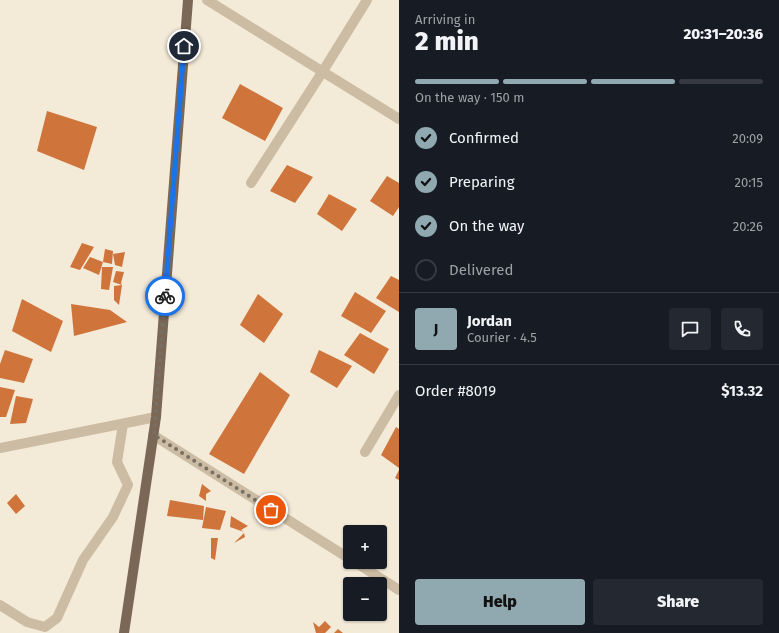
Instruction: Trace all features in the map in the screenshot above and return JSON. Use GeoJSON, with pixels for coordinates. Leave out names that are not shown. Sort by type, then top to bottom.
{"type":"FeatureCollection","features":[{"type":"Feature","properties":{"kind":"main road"},"geometry":{"type":"LineString","coordinates":[[124,633],[156,417],[188,0]]}},
{"type":"Feature","properties":{"kind":"street"},"geometry":{"type":"LineString","coordinates":[[207,0],[399,119]]}},
{"type":"Feature","properties":{"kind":"street"},"geometry":{"type":"LineString","coordinates":[[250,183],[367,0]]}},
{"type":"Feature","properties":{"kind":"street"},"geometry":{"type":"LineString","coordinates":[[365,452],[399,395]]}},
{"type":"Feature","properties":{"kind":"street"},"geometry":{"type":"LineString","coordinates":[[0,448],[156,417]]}},
{"type":"Feature","properties":{"kind":"street"},"geometry":{"type":"LineString","coordinates":[[0,605],[27,622],[45,627],[57,618],[83,560],[113,517],[128,485],[117,462],[123,424]]}},
{"type":"Feature","properties":{"kind":"street"},"geometry":{"type":"LineString","coordinates":[[154,435],[343,555]]}},
{"type":"Feature","properties":{"kind":"street"},"geometry":{"type":"LineString","coordinates":[[366,569],[399,590]]}},
{"type":"Feature","properties":{"kind":"building"},"geometry":{"type":"Polygon","coordinates":[[[240,84],[283,108],[265,141],[222,118],[240,84]]]}},
{"type":"Feature","properties":{"kind":"building"},"geometry":{"type":"Polygon","coordinates":[[[47,111],[97,127],[84,170],[37,151],[47,111]]]}},
{"type":"Feature","properties":{"kind":"building"},"geometry":{"type":"Polygon","coordinates":[[[287,165],[313,177],[295,203],[270,191],[287,165]]]}},
{"type":"Feature","properties":{"kind":"building"},"geometry":{"type":"Polygon","coordinates":[[[387,176],[399,183],[399,207],[393,216],[370,201],[387,176]]]}},
{"type":"Feature","properties":{"kind":"building"},"geometry":{"type":"Polygon","coordinates":[[[329,194],[357,209],[342,231],[317,214],[329,194]]]}},
{"type":"Feature","properties":{"kind":"building"},"geometry":{"type":"Polygon","coordinates":[[[82,243],[94,247],[80,270],[70,267],[82,243]]]}},
{"type":"Feature","properties":{"kind":"building"},"geometry":{"type":"Polygon","coordinates":[[[105,249],[113,251],[112,264],[103,262],[105,249]]]}},
{"type":"Feature","properties":{"kind":"building"},"geometry":{"type":"Polygon","coordinates":[[[125,252],[122,267],[115,265],[113,254],[125,252]]]}},
{"type":"Feature","properties":{"kind":"building"},"geometry":{"type":"Polygon","coordinates":[[[90,257],[103,262],[99,275],[83,268],[90,257]]]}},
{"type":"Feature","properties":{"kind":"building"},"geometry":{"type":"Polygon","coordinates":[[[102,267],[113,267],[109,290],[101,289],[102,267]]]}},
{"type":"Feature","properties":{"kind":"building"},"geometry":{"type":"Polygon","coordinates":[[[116,271],[124,272],[121,283],[122,285],[113,282],[116,271]]]}},
{"type":"Feature","properties":{"kind":"building"},"geometry":{"type":"Polygon","coordinates":[[[391,276],[399,280],[399,312],[376,298],[391,276]]]}},
{"type":"Feature","properties":{"kind":"building"},"geometry":{"type":"Polygon","coordinates":[[[122,285],[119,305],[114,300],[114,286],[122,285]]]}},
{"type":"Feature","properties":{"kind":"building"},"geometry":{"type":"Polygon","coordinates":[[[355,292],[386,311],[371,333],[341,316],[355,292]]]}},
{"type":"Feature","properties":{"kind":"building"},"geometry":{"type":"Polygon","coordinates":[[[258,294],[283,314],[264,343],[240,325],[258,294]]]}},
{"type":"Feature","properties":{"kind":"building"},"geometry":{"type":"Polygon","coordinates":[[[22,299],[63,321],[51,352],[12,331],[22,299]]]}},
{"type":"Feature","properties":{"kind":"building"},"geometry":{"type":"Polygon","coordinates":[[[71,304],[110,310],[127,322],[74,336],[71,304]]]}},
{"type":"Feature","properties":{"kind":"building"},"geometry":{"type":"Polygon","coordinates":[[[360,333],[389,349],[374,374],[344,355],[360,333]]]}},
{"type":"Feature","properties":{"kind":"building"},"geometry":{"type":"Polygon","coordinates":[[[5,350],[33,359],[24,383],[0,378],[0,364],[5,350]]]}},
{"type":"Feature","properties":{"kind":"building"},"geometry":{"type":"Polygon","coordinates":[[[319,350],[352,366],[337,388],[310,372],[319,350]]]}},
{"type":"Feature","properties":{"kind":"building"},"geometry":{"type":"Polygon","coordinates":[[[260,372],[290,395],[244,474],[209,454],[260,372]]]}},
{"type":"Feature","properties":{"kind":"building"},"geometry":{"type":"Polygon","coordinates":[[[0,387],[15,390],[6,417],[0,417],[0,387]]]}},
{"type":"Feature","properties":{"kind":"building"},"geometry":{"type":"Polygon","coordinates":[[[16,396],[33,399],[26,423],[10,424],[16,396]]]}},
{"type":"Feature","properties":{"kind":"building"},"geometry":{"type":"Polygon","coordinates":[[[396,427],[399,429],[399,468],[381,455],[396,427]]]}},
{"type":"Feature","properties":{"kind":"building"},"geometry":{"type":"Polygon","coordinates":[[[399,470],[399,480],[395,478],[399,470]]]}},
{"type":"Feature","properties":{"kind":"building"},"geometry":{"type":"Polygon","coordinates":[[[202,484],[211,491],[206,494],[206,501],[199,496],[202,484]]]}},
{"type":"Feature","properties":{"kind":"building"},"geometry":{"type":"Polygon","coordinates":[[[16,494],[25,506],[16,514],[7,503],[16,494]]]}},
{"type":"Feature","properties":{"kind":"building"},"geometry":{"type":"Polygon","coordinates":[[[170,500],[204,506],[203,520],[167,516],[170,500]]]}},
{"type":"Feature","properties":{"kind":"building"},"geometry":{"type":"Polygon","coordinates":[[[206,507],[226,511],[220,530],[202,528],[206,507]]]}},
{"type":"Feature","properties":{"kind":"building"},"geometry":{"type":"Polygon","coordinates":[[[231,516],[248,526],[241,530],[244,532],[230,527],[231,516]]]}},
{"type":"Feature","properties":{"kind":"building"},"geometry":{"type":"Polygon","coordinates":[[[244,533],[245,537],[234,543],[244,533]]]}},
{"type":"Feature","properties":{"kind":"building"},"geometry":{"type":"Polygon","coordinates":[[[211,538],[218,538],[215,560],[211,558],[211,538]]]}},
{"type":"Feature","properties":{"kind":"building"},"geometry":{"type":"Polygon","coordinates":[[[325,621],[331,627],[325,633],[316,633],[313,622],[319,627],[325,621]]]}},
{"type":"Feature","properties":{"kind":"building"},"geometry":{"type":"Polygon","coordinates":[[[338,629],[343,633],[334,633],[338,629]]]}},
{"type":"Feature","properties":{"kind":"way so far"},"geometry":{"type":"LineString","coordinates":[[165,296],[154,435],[271,510]]}},
{"type":"Feature","properties":{"kind":"route"},"geometry":{"type":"LineString","coordinates":[[165,296],[184,46]]}}]}
